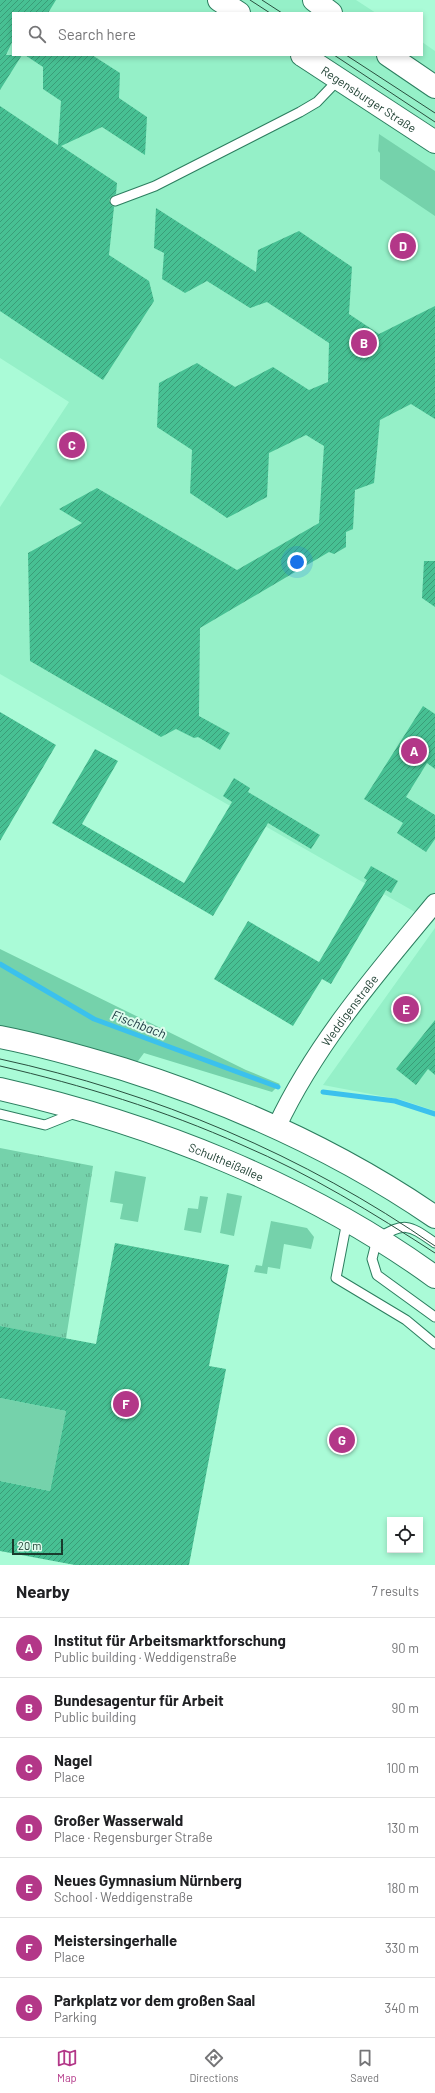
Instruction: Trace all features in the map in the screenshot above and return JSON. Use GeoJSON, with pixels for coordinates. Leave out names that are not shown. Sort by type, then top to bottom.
{"type":"FeatureCollection","features":[{"type":"Feature","properties":{"kind":"main road"},"geometry":{"type":"LineString","coordinates":[[219,0],[237,12]]}},
{"type":"Feature","properties":{"kind":"main road"},"geometry":{"type":"LineString","coordinates":[[314,0],[330,12]]}},
{"type":"Feature","properties":{"kind":"main road","name":"Regensburger Straße"},"geometry":{"type":"LineString","coordinates":[[304,56],[435,142]]}},
{"type":"Feature","properties":{"kind":"main road"},"geometry":{"type":"LineString","coordinates":[[389,56],[435,87]]}},
{"type":"Feature","properties":{"kind":"main road"},"geometry":{"type":"LineString","coordinates":[[0,1037],[35,1045],[135,1073],[214,1100],[277,1126],[359,1169],[435,1217]]}},
{"type":"Feature","properties":{"kind":"main road","name":"Schultheißallee"},"geometry":{"type":"LineString","coordinates":[[0,1089],[82,1110],[165,1138],[224,1161],[278,1185],[347,1221],[435,1277]]}},
{"type":"Feature","properties":{"kind":"street","name":"Weddigenstraße"},"geometry":{"type":"LineString","coordinates":[[277,1126],[291,1097],[345,1015],[435,903]]}},
{"type":"Feature","properties":{"kind":"lane"},"geometry":{"type":"LineString","coordinates":[[115,201],[155,186],[300,112],[317,102],[340,79]]}},
{"type":"Feature","properties":{"kind":"lane"},"geometry":{"type":"LineString","coordinates":[[0,1114],[45,1125],[82,1110]]}},
{"type":"Feature","properties":{"kind":"lane"},"geometry":{"type":"LineString","coordinates":[[347,1221],[336,1278],[406,1320],[435,1344]]}},
{"type":"Feature","properties":{"kind":"lane"},"geometry":{"type":"LineString","coordinates":[[435,1243],[407,1227],[395,1228],[377,1239],[372,1259],[377,1276],[435,1316]]}},
{"type":"Feature","properties":{"kind":"shaded area"},"geometry":{"type":"Polygon","coordinates":[[[0,0],[356,0],[374,12],[12,12],[12,56],[423,56],[423,43],[435,51],[435,896],[415,912],[0,674],[0,507],[69,402],[0,358],[0,0]]]}},
{"type":"Feature","properties":{"kind":"shaded area"},"geometry":{"type":"Polygon","coordinates":[[[435,928],[435,1111],[402,1100],[323,1085],[435,928]]]}},
{"type":"Feature","properties":{"kind":"green space"},"geometry":{"type":"Polygon","coordinates":[[[379,134],[435,171],[435,216],[380,179],[380,153],[378,151],[379,134]]]}},
{"type":"Feature","properties":{"kind":"green space"},"geometry":{"type":"Polygon","coordinates":[[[0,949],[246,1070],[280,1084],[272,1092],[144,1053],[135,1065],[0,1027],[0,949]]]}},
{"type":"Feature","properties":{"kind":"green space"},"geometry":{"type":"Polygon","coordinates":[[[0,1148],[93,1166],[66,1339],[0,1326],[0,1148]]]}},
{"type":"Feature","properties":{"kind":"green space"},"geometry":{"type":"Polygon","coordinates":[[[115,1171],[146,1177],[138,1222],[120,1219],[123,1204],[110,1202],[115,1171]]]}},
{"type":"Feature","properties":{"kind":"green space"},"geometry":{"type":"Polygon","coordinates":[[[227,1193],[242,1196],[234,1236],[220,1233],[227,1193]]]}},
{"type":"Feature","properties":{"kind":"green space"},"geometry":{"type":"Polygon","coordinates":[[[200,1196],[208,1197],[201,1233],[184,1230],[188,1208],[198,1209],[200,1196]]]}},
{"type":"Feature","properties":{"kind":"green space"},"geometry":{"type":"Polygon","coordinates":[[[271,1221],[307,1228],[314,1237],[311,1249],[284,1244],[280,1269],[268,1267],[267,1274],[254,1272],[256,1265],[262,1266],[271,1221]]]}},
{"type":"Feature","properties":{"kind":"green space"},"geometry":{"type":"Polygon","coordinates":[[[0,1398],[66,1411],[50,1491],[0,1481],[0,1398]]]}},
{"type":"Feature","properties":{"kind":"building"},"geometry":{"type":"Polygon","coordinates":[[[0,0],[56,0],[49,12],[12,12],[12,42],[6,55],[21,56],[0,90],[0,0]]]}},
{"type":"Feature","properties":{"kind":"building"},"geometry":{"type":"Polygon","coordinates":[[[26,56],[94,56],[120,73],[119,98],[147,117],[145,155],[102,127],[61,146],[117,183],[116,194],[109,200],[111,205],[114,207],[109,255],[149,281],[154,301],[103,380],[0,311],[0,106],[58,145],[61,101],[43,89],[43,67],[26,56]]]}},
{"type":"Feature","properties":{"kind":"building"},"geometry":{"type":"Polygon","coordinates":[[[156,208],[256,272],[258,250],[299,231],[352,267],[349,314],[379,334],[435,306],[435,419],[411,404],[380,420],[374,483],[355,490],[353,529],[346,532],[346,547],[334,554],[329,552],[200,628],[199,716],[230,733],[220,750],[198,737],[194,738],[176,729],[161,737],[30,661],[28,553],[82,523],[59,509],[97,488],[237,570],[319,523],[324,446],[306,435],[269,453],[267,497],[227,518],[190,493],[192,450],[157,427],[159,383],[197,363],[235,387],[273,367],[309,390],[328,382],[329,343],[267,302],[250,308],[207,281],[185,293],[162,279],[164,253],[154,248],[156,208]]]}},
{"type":"Feature","properties":{"kind":"building"},"geometry":{"type":"Polygon","coordinates":[[[424,561],[435,561],[435,607],[422,598],[424,561]]]}},
{"type":"Feature","properties":{"kind":"building"},"geometry":{"type":"Polygon","coordinates":[[[423,706],[435,714],[435,769],[427,763],[406,797],[435,815],[435,839],[426,852],[397,833],[403,823],[364,799],[423,706]]]}},
{"type":"Feature","properties":{"kind":"building"},"geometry":{"type":"Polygon","coordinates":[[[0,712],[56,745],[0,841],[0,712]]]}},
{"type":"Feature","properties":{"kind":"building"},"geometry":{"type":"Polygon","coordinates":[[[95,749],[118,761],[82,824],[184,883],[232,802],[223,796],[234,778],[250,788],[248,792],[320,835],[311,849],[268,823],[213,916],[52,823],[95,749]]]}},
{"type":"Feature","properties":{"kind":"building"},"geometry":{"type":"Polygon","coordinates":[[[371,866],[398,881],[391,893],[386,890],[331,984],[322,979],[293,1026],[214,979],[248,921],[319,962],[367,880],[364,878],[371,866]]]}},
{"type":"Feature","properties":{"kind":"building"},"geometry":{"type":"Polygon","coordinates":[[[435,1020],[435,1075],[428,1069],[416,1085],[396,1069],[435,1020]]]}},
{"type":"Feature","properties":{"kind":"building"},"geometry":{"type":"Polygon","coordinates":[[[115,1243],[229,1265],[209,1366],[226,1369],[189,1565],[75,1565],[0,1551],[0,1481],[50,1491],[66,1411],[0,1398],[0,1326],[96,1344],[115,1243]]]}},
{"type":"Feature","properties":{"kind":"waterway","name":"Fischbach"},"geometry":{"type":"LineString","coordinates":[[0,964],[94,1019],[278,1087]]}},
{"type":"Feature","properties":{"kind":"waterway","name":"Fischbach"},"geometry":{"type":"LineString","coordinates":[[323,1092],[395,1101],[435,1114]]}},
{"type":"Feature","properties":{"kind":"tram line"},"geometry":{"type":"LineString","coordinates":[[250,0],[268,12]]}},
{"type":"Feature","properties":{"kind":"tram line"},"geometry":{"type":"LineString","coordinates":[[262,0],[280,12]]}},
{"type":"Feature","properties":{"kind":"tram line"},"geometry":{"type":"LineString","coordinates":[[336,56],[435,122]]}},
{"type":"Feature","properties":{"kind":"tram line"},"geometry":{"type":"LineString","coordinates":[[348,56],[435,113]]}},
{"type":"Feature","properties":{"kind":"tram line"},"geometry":{"type":"LineString","coordinates":[[0,1059],[58,1073],[115,1090],[172,1109],[227,1131],[334,1183],[385,1213],[435,1246]]}},
{"type":"Feature","properties":{"kind":"tram line"},"geometry":{"type":"LineString","coordinates":[[0,1066],[92,1090],[213,1132],[267,1156],[317,1181],[435,1253]]}},
{"type":"Feature","properties":{"kind":"place","name":"Großer Wasserwald"},"geometry":{"type":"Point","coordinates":[403,246]}},
{"type":"Feature","properties":{"kind":"place","name":"Bundesagentur für Arbeit"},"geometry":{"type":"Point","coordinates":[364,343]}},
{"type":"Feature","properties":{"kind":"place","name":"Nagel"},"geometry":{"type":"Point","coordinates":[72,445]}},
{"type":"Feature","properties":{"kind":"place","name":"Institut für Arbeitsmarktforschung"},"geometry":{"type":"Point","coordinates":[414,751]}},
{"type":"Feature","properties":{"kind":"place","name":"Neues Gymnasium Nürnberg"},"geometry":{"type":"Point","coordinates":[406,1009]}},
{"type":"Feature","properties":{"kind":"place","name":"Meistersingerhalle"},"geometry":{"type":"Point","coordinates":[126,1404]}},
{"type":"Feature","properties":{"kind":"place","name":"Parkplatz vor dem großen Saal"},"geometry":{"type":"Point","coordinates":[342,1440]}}]}
